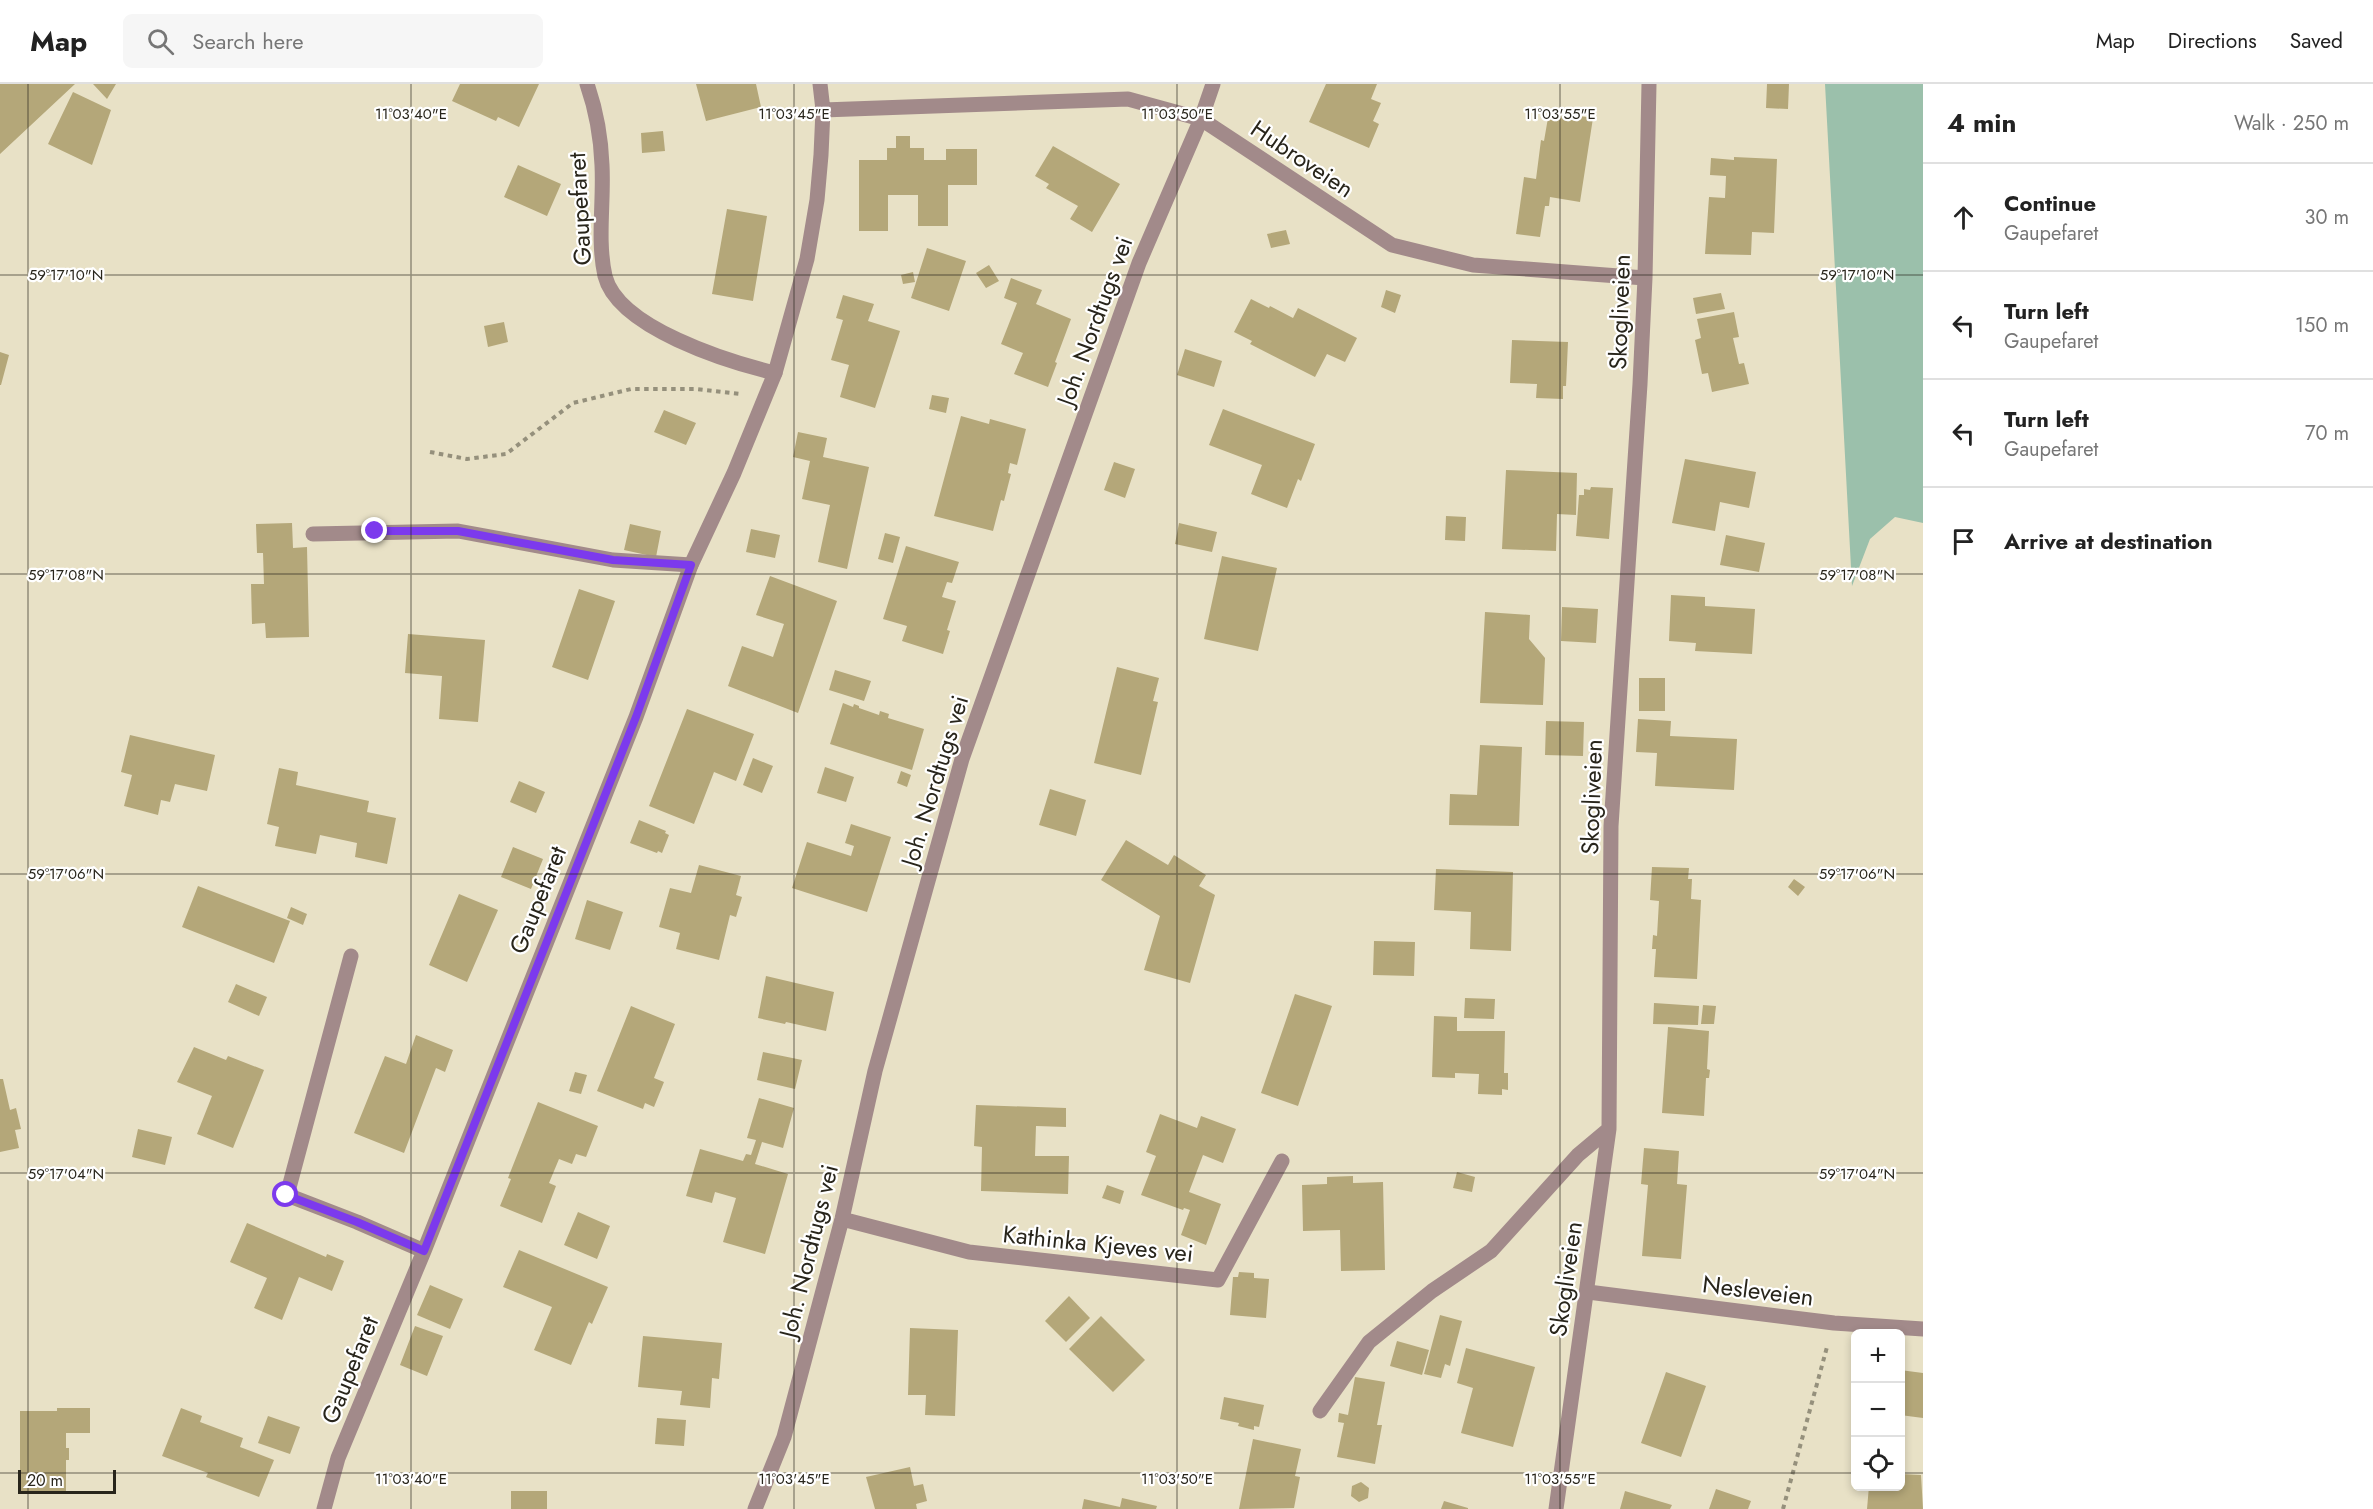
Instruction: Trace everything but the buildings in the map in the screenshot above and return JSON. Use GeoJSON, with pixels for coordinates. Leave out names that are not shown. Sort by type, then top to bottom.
{"type":"FeatureCollection","features":[{"type":"Feature","properties":{"kind":"street","name":"Gaupefaret"},"geometry":{"type":"LineString","coordinates":[[588,84],[598,127],[602,165],[602,254],[609,286],[620,301],[643,320],[679,341],[731,362],[775,373]]}},
{"type":"Feature","properties":{"kind":"street","name":"Gaupefaret"},"geometry":{"type":"LineString","coordinates":[[324,1509],[338,1458],[424,1251],[636,717],[691,565],[734,473],[775,373],[807,259],[818,189],[822,110],[820,84]]}},
{"type":"Feature","properties":{"kind":"street","name":"Joh. Nordtugs vei"},"geometry":{"type":"LineString","coordinates":[[755,1509],[784,1437],[842,1219],[875,1071],[962,759],[1139,263],[1201,118],[1213,84]]}},
{"type":"Feature","properties":{"kind":"street","name":"Skogliveien"},"geometry":{"type":"LineString","coordinates":[[1556,1509],[1609,1129],[1611,826],[1645,278],[1649,84]]}},
{"type":"Feature","properties":{"kind":"street","name":"Hubroveien"},"geometry":{"type":"LineString","coordinates":[[822,110],[1128,99],[1201,118],[1392,245],[1473,265],[1645,278]]}},
{"type":"Feature","properties":{"kind":"street"},"geometry":{"type":"LineString","coordinates":[[313,534],[458,531],[613,560],[691,565]]}},
{"type":"Feature","properties":{"kind":"street"},"geometry":{"type":"LineString","coordinates":[[351,956],[286,1195],[424,1251]]}},
{"type":"Feature","properties":{"kind":"street"},"geometry":{"type":"LineString","coordinates":[[1320,1411],[1369,1342],[1432,1291],[1491,1251],[1578,1155],[1609,1129]]}},
{"type":"Feature","properties":{"kind":"street","name":"Kathinka Kjeves vei"},"geometry":{"type":"LineString","coordinates":[[842,1219],[969,1252],[1218,1280],[1281,1161]]}},
{"type":"Feature","properties":{"kind":"street","name":"Nesleveien"},"geometry":{"type":"LineString","coordinates":[[1588,1292],[1834,1323],[1923,1329]]}},
{"type":"Feature","properties":{"kind":"path"},"geometry":{"type":"LineString","coordinates":[[430,452],[467,459],[506,454],[573,403],[631,389],[695,389],[765,397]]}},
{"type":"Feature","properties":{"kind":"path"},"geometry":{"type":"LineString","coordinates":[[1783,1509],[1834,1323]]}},
{"type":"Feature","properties":{"kind":"green space"},"geometry":{"type":"Polygon","coordinates":[[[1825,84],[1923,84],[1923,523],[1895,517],[1870,539],[1852,586],[1825,84]]]}},
{"type":"Feature","properties":{"kind":"route"},"geometry":{"type":"LineString","coordinates":[[286,1195],[424,1251],[636,717],[691,565],[613,560],[458,531],[375,531]]}}]}
